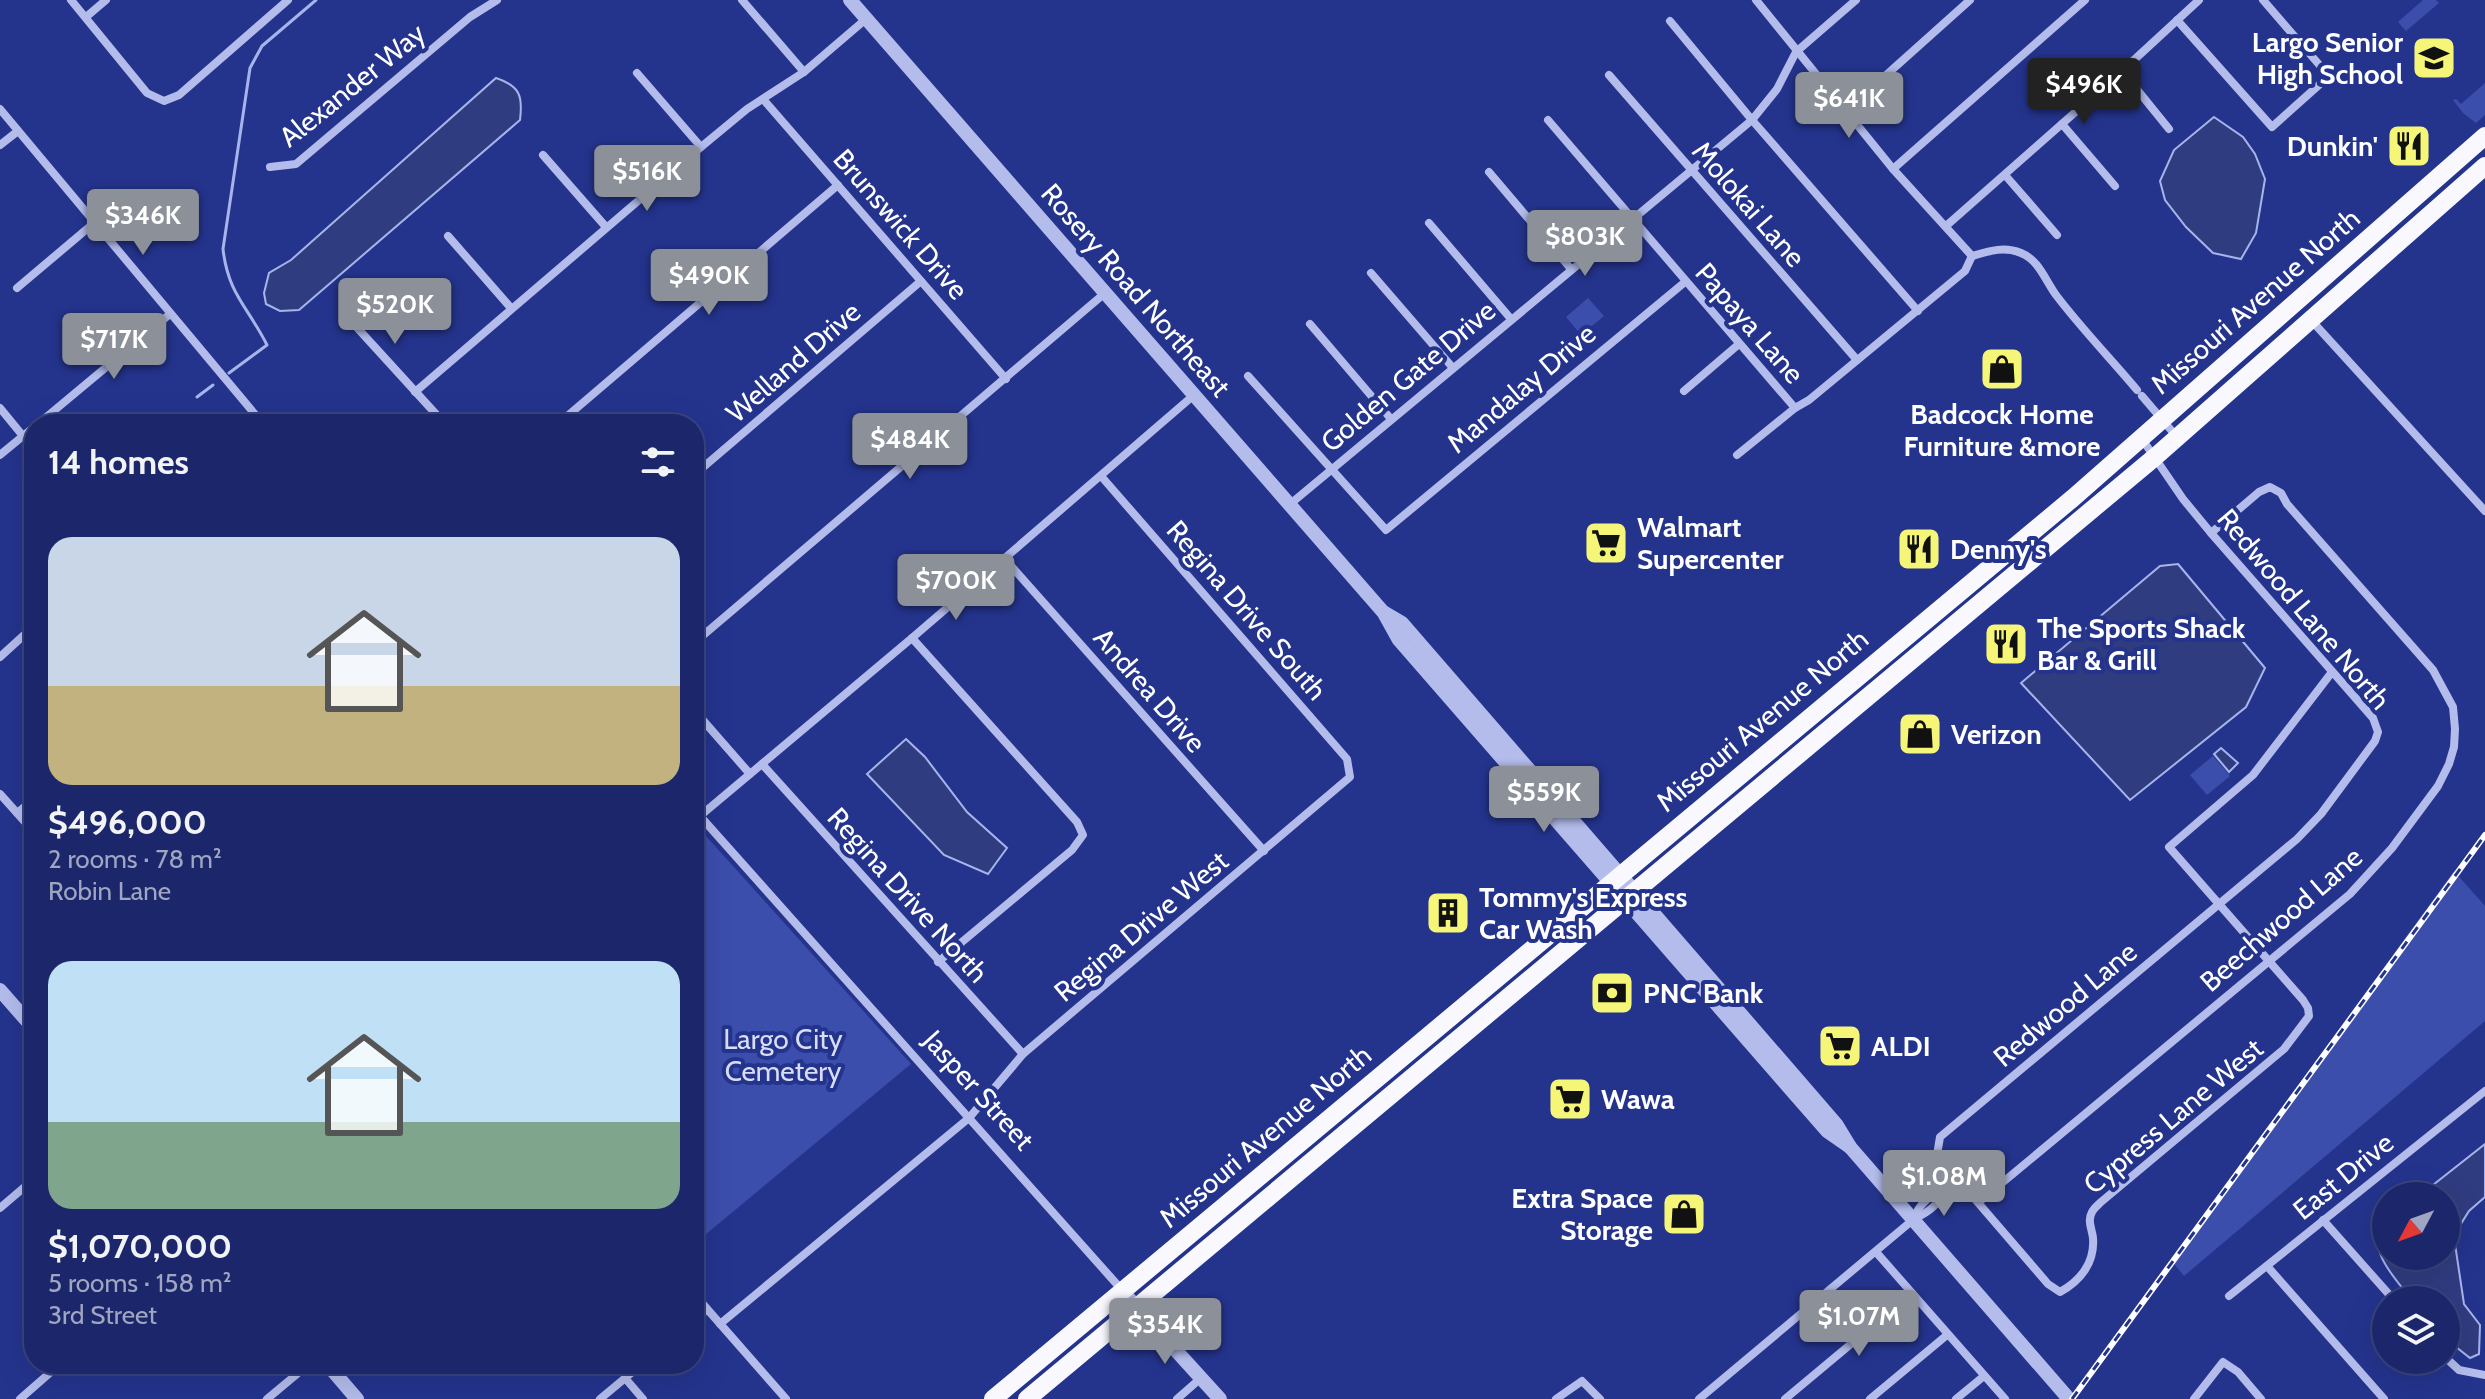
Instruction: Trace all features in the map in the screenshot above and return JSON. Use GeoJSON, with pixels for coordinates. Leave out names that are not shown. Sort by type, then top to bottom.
{"type":"FeatureCollection","features":[{"type":"Feature","properties":{"kind":"main road","name":"Missouri Avenue North"},"geometry":{"type":"LineString","coordinates":[[993,1399],[2142,439],[2485,136]]}},
{"type":"Feature","properties":{"kind":"main road","name":"Missouri Avenue North"},"geometry":{"type":"LineString","coordinates":[[1027,1399],[2155,457],[2482,174]]}},
{"type":"Feature","properties":{"kind":"main road"},"geometry":{"type":"LineString","coordinates":[[2311,320],[2310,311],[2322,281]]}},
{"type":"Feature","properties":{"kind":"main road"},"geometry":{"type":"LineString","coordinates":[[2262,362],[2269,344],[2291,323],[2291,307]]}},
{"type":"Feature","properties":{"kind":"main road"},"geometry":{"type":"LineString","coordinates":[[1904,667],[1902,652],[1908,636]]}},
{"type":"Feature","properties":{"kind":"main road"},"geometry":{"type":"LineString","coordinates":[[1801,754],[1803,739],[1876,676],[1879,669],[1877,661]]}},
{"type":"Feature","properties":{"kind":"main road"},"geometry":{"type":"LineString","coordinates":[[1382,1103],[1390,1082],[1451,1027],[1468,1003]]}},
{"type":"Feature","properties":{"kind":"main road"},"geometry":{"type":"LineString","coordinates":[[1302,1169],[1327,1136],[1368,1100],[1377,1078]]}},
{"type":"Feature","properties":{"kind":"street"},"geometry":{"type":"LineString","coordinates":[[71,0],[147,93],[164,101],[179,95],[288,0]]}},
{"type":"Feature","properties":{"kind":"street"},"geometry":{"type":"LineString","coordinates":[[86,17],[106,0]]}},
{"type":"Feature","properties":{"kind":"street","name":"Alexander Way"},"geometry":{"type":"LineString","coordinates":[[270,167],[296,164],[470,17],[497,0]]}},
{"type":"Feature","properties":{"kind":"street"},"geometry":{"type":"LineString","coordinates":[[742,0],[804,72]]}},
{"type":"Feature","properties":{"kind":"street","name":"Rosery Road Northeast"},"geometry":{"type":"LineString","coordinates":[[850,0],[1384,613],[1399,640],[1630,896]]}},
{"type":"Feature","properties":{"kind":"street"},"geometry":{"type":"LineString","coordinates":[[1756,0],[1893,169],[1972,256]]}},
{"type":"Feature","properties":{"kind":"street"},"geometry":{"type":"LineString","coordinates":[[1796,52],[1856,0]]}},
{"type":"Feature","properties":{"kind":"street"},"geometry":{"type":"LineString","coordinates":[[1846,111],[1970,0]]}},
{"type":"Feature","properties":{"kind":"street"},"geometry":{"type":"LineString","coordinates":[[1893,169],[2085,0]]}},
{"type":"Feature","properties":{"kind":"street"},"geometry":{"type":"LineString","coordinates":[[1946,226],[2199,0]]}},
{"type":"Feature","properties":{"kind":"street"},"geometry":{"type":"LineString","coordinates":[[2177,20],[2272,127],[2329,76],[2263,0]]}},
{"type":"Feature","properties":{"kind":"street"},"geometry":{"type":"LineString","coordinates":[[415,392],[701,147],[804,72],[866,19]]}},
{"type":"Feature","properties":{"kind":"street"},"geometry":{"type":"LineString","coordinates":[[1670,21],[1918,311]]}},
{"type":"Feature","properties":{"kind":"street","name":"Golden Gate Drive"},"geometry":{"type":"LineString","coordinates":[[1289,505],[1752,120],[1777,89],[1796,52]]}},
{"type":"Feature","properties":{"kind":"street"},"geometry":{"type":"LineString","coordinates":[[2122,71],[2169,129]]}},
{"type":"Feature","properties":{"kind":"street"},"geometry":{"type":"LineString","coordinates":[[637,73],[701,147]]}},
{"type":"Feature","properties":{"kind":"street","name":"Molokai Lane"},"geometry":{"type":"LineString","coordinates":[[1609,75],[1857,360]]}},
{"type":"Feature","properties":{"kind":"street","name":"Brunswick Drive"},"geometry":{"type":"LineString","coordinates":[[763,99],[1006,379]]}},
{"type":"Feature","properties":{"kind":"street"},"geometry":{"type":"LineString","coordinates":[[0,109],[255,414]]}},
{"type":"Feature","properties":{"kind":"street","name":"Papaya Lane"},"geometry":{"type":"LineString","coordinates":[[1548,120],[1795,408]]}},
{"type":"Feature","properties":{"kind":"street"},"geometry":{"type":"LineString","coordinates":[[2062,124],[2115,186]]}},
{"type":"Feature","properties":{"kind":"street"},"geometry":{"type":"LineString","coordinates":[[0,145],[18,131]]}},
{"type":"Feature","properties":{"kind":"street"},"geometry":{"type":"LineString","coordinates":[[543,155],[606,227]]}},
{"type":"Feature","properties":{"kind":"street"},"geometry":{"type":"LineString","coordinates":[[1489,172],[1571,269]]}},
{"type":"Feature","properties":{"kind":"street"},"geometry":{"type":"LineString","coordinates":[[2005,175],[2057,235]]}},
{"type":"Feature","properties":{"kind":"street"},"geometry":{"type":"LineString","coordinates":[[570,414],[838,185]]}},
{"type":"Feature","properties":{"kind":"street"},"geometry":{"type":"LineString","coordinates":[[17,288],[94,223]]}},
{"type":"Feature","properties":{"kind":"street"},"geometry":{"type":"LineString","coordinates":[[1429,223],[1511,319]]}},
{"type":"Feature","properties":{"kind":"street"},"geometry":{"type":"LineString","coordinates":[[448,236],[511,308]]}},
{"type":"Feature","properties":{"kind":"street"},"geometry":{"type":"LineString","coordinates":[[1972,256],[2011,249],[2025,254],[2177,437]]}},
{"type":"Feature","properties":{"kind":"street"},"geometry":{"type":"LineString","coordinates":[[1737,455],[1918,311],[1965,271],[1972,256]]}},
{"type":"Feature","properties":{"kind":"street"},"geometry":{"type":"LineString","coordinates":[[1371,273],[1453,368]]}},
{"type":"Feature","properties":{"kind":"street","name":"Welland Drive"},"geometry":{"type":"LineString","coordinates":[[704,466],[921,281]]}},
{"type":"Feature","properties":{"kind":"street","name":"Mandalay Drive"},"geometry":{"type":"LineString","coordinates":[[1331,469],[1386,530],[1685,282]]}},
{"type":"Feature","properties":{"kind":"street"},"geometry":{"type":"LineString","coordinates":[[704,635],[1105,293]]}},
{"type":"Feature","properties":{"kind":"street"},"geometry":{"type":"LineString","coordinates":[[50,414],[170,314]]}},
{"type":"Feature","properties":{"kind":"street"},"geometry":{"type":"LineString","coordinates":[[2311,320],[2485,511]]}},
{"type":"Feature","properties":{"kind":"street"},"geometry":{"type":"LineString","coordinates":[[351,321],[436,414]]}},
{"type":"Feature","properties":{"kind":"street"},"geometry":{"type":"LineString","coordinates":[[1310,324],[1391,419]]}},
{"type":"Feature","properties":{"kind":"street"},"geometry":{"type":"LineString","coordinates":[[1684,391],[1739,344]]}},
{"type":"Feature","properties":{"kind":"street"},"geometry":{"type":"LineString","coordinates":[[1248,376],[1331,469]]}},
{"type":"Feature","properties":{"kind":"street"},"geometry":{"type":"LineString","coordinates":[[704,813],[1194,395]]}},
{"type":"Feature","properties":{"kind":"street"},"geometry":{"type":"LineString","coordinates":[[0,408],[23,436],[0,455]]}},
{"type":"Feature","properties":{"kind":"street","name":"Redwood Lane North"},"geometry":{"type":"LineString","coordinates":[[2142,439],[2183,499],[2373,718],[2378,732],[2375,741],[2329,803],[2297,839],[2219,904]]}},
{"type":"Feature","properties":{"kind":"street","name":"Regina Drive South"},"geometry":{"type":"LineString","coordinates":[[1101,476],[1347,759],[1350,777]]}},
{"type":"Feature","properties":{"kind":"street","name":"Beechwood Lane"},"geometry":{"type":"LineString","coordinates":[[1979,1202],[2350,894],[2373,870],[2438,786],[2454,747],[2453,707],[2433,670],[2287,504],[2281,493],[2270,487],[2259,492],[2211,533]]}},
{"type":"Feature","properties":{"kind":"street","name":"Andrea Drive"},"geometry":{"type":"LineString","coordinates":[[1004,558],[1264,851]]}},
{"type":"Feature","properties":{"kind":"street"},"geometry":{"type":"LineString","coordinates":[[0,657],[24,635]]}},
{"type":"Feature","properties":{"kind":"street"},"geometry":{"type":"LineString","coordinates":[[912,638],[1077,822],[1083,835],[1072,850],[938,962]]}},
{"type":"Feature","properties":{"kind":"street"},"geometry":{"type":"LineString","coordinates":[[2270,962],[2169,847],[2253,775],[2332,672]]}},
{"type":"Feature","properties":{"kind":"street"},"geometry":{"type":"LineString","coordinates":[[704,721],[750,774]]}},
{"type":"Feature","properties":{"kind":"street","name":"Regina Drive North"},"geometry":{"type":"LineString","coordinates":[[762,764],[1023,1054]]}},
{"type":"Feature","properties":{"kind":"street","name":"Regina Drive West"},"geometry":{"type":"LineString","coordinates":[[720,1324],[969,1118],[1023,1054],[1350,777]]}},
{"type":"Feature","properties":{"kind":"street"},"geometry":{"type":"LineString","coordinates":[[0,794],[24,821]]}},
{"type":"Feature","properties":{"kind":"street"},"geometry":{"type":"LineString","coordinates":[[17,813],[24,807]]}},
{"type":"Feature","properties":{"kind":"street","name":"Jasper Street"},"geometry":{"type":"LineString","coordinates":[[704,827],[1220,1399]]}},
{"type":"Feature","properties":{"kind":"street"},"geometry":{"type":"LineString","coordinates":[[1630,896],[1714,1001],[1827,1131],[1850,1147]]}},
{"type":"Feature","properties":{"kind":"street"},"geometry":{"type":"LineString","coordinates":[[1630,896],[1768,1046],[1836,1124],[1850,1147],[2069,1399]]}},
{"type":"Feature","properties":{"kind":"street","name":"Redwood Lane"},"geometry":{"type":"LineString","coordinates":[[1958,1178],[1937,1155],[1940,1137],[2219,904]]}},
{"type":"Feature","properties":{"kind":"street","name":"Cypress Lane West"},"geometry":{"type":"LineString","coordinates":[[1979,1202],[2048,1284],[2060,1292],[2072,1286],[2083,1274],[2092,1256],[2093,1240],[2089,1224],[2092,1213],[2101,1202],[2284,1049],[2309,1016],[2303,1000],[2270,962]]}},
{"type":"Feature","properties":{"kind":"street"},"geometry":{"type":"LineString","coordinates":[[2,996],[24,1019]]}},
{"type":"Feature","properties":{"kind":"street"},"geometry":{"type":"LineString","coordinates":[[1714,1001],[1727,1007],[1757,1041],[1768,1046]]}},
{"type":"Feature","properties":{"kind":"street","name":"East Drive"},"geometry":{"type":"LineString","coordinates":[[2229,1296],[2485,1091]]}},
{"type":"Feature","properties":{"kind":"street"},"geometry":{"type":"LineString","coordinates":[[1699,1399],[1914,1219],[1917,1209],[1936,1191],[1945,1189],[1958,1178],[1979,1202]]}},
{"type":"Feature","properties":{"kind":"street"},"geometry":{"type":"LineString","coordinates":[[0,1208],[24,1188]]}},
{"type":"Feature","properties":{"kind":"street"},"geometry":{"type":"LineString","coordinates":[[2323,1220],[2382,1286]]}},
{"type":"Feature","properties":{"kind":"street"},"geometry":{"type":"LineString","coordinates":[[1876,1252],[2005,1399]]}},
{"type":"Feature","properties":{"kind":"street"},"geometry":{"type":"LineString","coordinates":[[2267,1266],[2384,1399]]}},
{"type":"Feature","properties":{"kind":"street"},"geometry":{"type":"LineString","coordinates":[[1785,1399],[1912,1293]]}},
{"type":"Feature","properties":{"kind":"street"},"geometry":{"type":"LineString","coordinates":[[704,1306],[786,1399]]}},
{"type":"Feature","properties":{"kind":"street"},"geometry":{"type":"LineString","coordinates":[[704,1312],[707,1309]]}},
{"type":"Feature","properties":{"kind":"street"},"geometry":{"type":"LineString","coordinates":[[1870,1399],[1947,1335]]}},
{"type":"Feature","properties":{"kind":"street"},"geometry":{"type":"LineString","coordinates":[[2194,1399],[2223,1362],[2238,1372],[2261,1399]]}},
{"type":"Feature","properties":{"kind":"street"},"geometry":{"type":"LineString","coordinates":[[2460,1370],[2485,1375]]}},
{"type":"Feature","properties":{"kind":"street"},"geometry":{"type":"LineString","coordinates":[[20,1399],[49,1374]]}},
{"type":"Feature","properties":{"kind":"street"},"geometry":{"type":"LineString","coordinates":[[267,1399],[297,1374]]}},
{"type":"Feature","properties":{"kind":"street"},"geometry":{"type":"LineString","coordinates":[[336,1374],[357,1399]]}},
{"type":"Feature","properties":{"kind":"street"},"geometry":{"type":"LineString","coordinates":[[600,1399],[630,1374]]}},
{"type":"Feature","properties":{"kind":"street"},"geometry":{"type":"LineString","coordinates":[[1956,1399],[1984,1376]]}},
{"type":"Feature","properties":{"kind":"street"},"geometry":{"type":"LineString","coordinates":[[625,1378],[643,1399]]}},
{"type":"Feature","properties":{"kind":"street"},"geometry":{"type":"LineString","coordinates":[[1177,1399],[1201,1378]]}},
{"type":"Feature","properties":{"kind":"street"},"geometry":{"type":"LineString","coordinates":[[1556,1399],[1582,1381],[1600,1399]]}},
{"type":"Feature","properties":{"kind":"green space"},"geometry":{"type":"Polygon","coordinates":[[[2423,0],[2439,3],[2406,31],[2398,22],[2423,0]]]}},
{"type":"Feature","properties":{"kind":"green space"},"geometry":{"type":"Polygon","coordinates":[[[2485,83],[2485,115],[2476,123],[2453,100],[2461,104],[2485,83]]]}},
{"type":"Feature","properties":{"kind":"green space"},"geometry":{"type":"Polygon","coordinates":[[[1588,298],[1604,316],[1581,335],[1566,317],[1588,298]]]}},
{"type":"Feature","properties":{"kind":"green space"},"geometry":{"type":"Polygon","coordinates":[[[2213,756],[2230,776],[2207,795],[2190,775],[2213,756]]]}},
{"type":"Feature","properties":{"kind":"green space","name":"Largo City Cemetery"},"geometry":{"type":"Polygon","coordinates":[[[704,836],[911,1064],[704,1236],[704,836]]]}},
{"type":"Feature","properties":{"kind":"green space"},"geometry":{"type":"Polygon","coordinates":[[[2454,871],[2485,906],[2485,1021],[2184,1276],[2171,1260],[2454,871]]]}},
{"type":"Feature","properties":{"kind":"shaded area"},"geometry":{"type":"Polygon","coordinates":[[[496,78],[515,88],[518,93],[520,120],[299,310],[280,311],[266,304],[264,293],[269,273],[291,260],[496,78]]]}},
{"type":"Feature","properties":{"kind":"shaded area"},"geometry":{"type":"Polygon","coordinates":[[[2214,117],[2243,137],[2255,154],[2265,179],[2256,233],[2241,259],[2213,253],[2186,227],[2165,200],[2160,181],[2174,150],[2214,117]]]}},
{"type":"Feature","properties":{"kind":"shaded area"},"geometry":{"type":"Polygon","coordinates":[[[2178,564],[2265,668],[2246,707],[2130,800],[2021,683],[2160,566],[2178,564]]]}},
{"type":"Feature","properties":{"kind":"shaded area"},"geometry":{"type":"Polygon","coordinates":[[[906,739],[925,757],[967,812],[1007,848],[988,874],[944,855],[867,774],[906,739]]]}},
{"type":"Feature","properties":{"kind":"shaded area"},"geometry":{"type":"Polygon","coordinates":[[[2221,748],[2238,763],[2229,772],[2214,754],[2221,748]]]}},
{"type":"Feature","properties":{"kind":"shaded area"},"geometry":{"type":"Polygon","coordinates":[[[2485,1144],[2485,1197],[2469,1211],[2460,1225],[2460,1182],[2437,1182],[2485,1144]]]}},
{"type":"Feature","properties":{"kind":"shaded area"},"geometry":{"type":"Polygon","coordinates":[[[2389,1270],[2459,1270],[2464,1304],[2480,1325],[2479,1354],[2470,1358],[2460,1350],[2460,1286],[2401,1286],[2389,1270]]]}},
{"type":"Feature","properties":{"kind":"waterway"},"geometry":{"type":"LineString","coordinates":[[229,373],[267,345],[234,289],[223,249],[250,68],[262,46],[316,0]]}},
{"type":"Feature","properties":{"kind":"waterway"},"geometry":{"type":"LineString","coordinates":[[197,397],[213,385]]}},
{"type":"Feature","properties":{"kind":"railway"},"geometry":{"type":"LineString","coordinates":[[2072,1399],[2485,835]]}},
{"type":"Feature","properties":{"kind":"place","name":"Largo Senior High School"},"geometry":{"type":"Point","coordinates":[2434,58]}},
{"type":"Feature","properties":{"kind":"place","name":"Dunkin'"},"geometry":{"type":"Point","coordinates":[2409,146]}},
{"type":"Feature","properties":{"kind":"place","name":"Badcock Home Furniture &more"},"geometry":{"type":"Point","coordinates":[2002,369]}},
{"type":"Feature","properties":{"kind":"place","name":"Walmart Supercenter"},"geometry":{"type":"Point","coordinates":[1606,543]}},
{"type":"Feature","properties":{"kind":"place","name":"Denny's"},"geometry":{"type":"Point","coordinates":[1919,549]}},
{"type":"Feature","properties":{"kind":"place","name":"The Sports Shack Bar & Grill"},"geometry":{"type":"Point","coordinates":[2006,644]}},
{"type":"Feature","properties":{"kind":"place","name":"Verizon"},"geometry":{"type":"Point","coordinates":[1920,734]}},
{"type":"Feature","properties":{"kind":"place","name":"Tommy's Express Car Wash"},"geometry":{"type":"Point","coordinates":[1448,913]}},
{"type":"Feature","properties":{"kind":"place","name":"PNC Bank"},"geometry":{"type":"Point","coordinates":[1612,993]}},
{"type":"Feature","properties":{"kind":"place","name":"ALDI"},"geometry":{"type":"Point","coordinates":[1840,1046]}},
{"type":"Feature","properties":{"kind":"place","name":"Wawa"},"geometry":{"type":"Point","coordinates":[1570,1099]}},
{"type":"Feature","properties":{"kind":"place","name":"Extra Space Storage"},"geometry":{"type":"Point","coordinates":[1684,1214]}}]}
